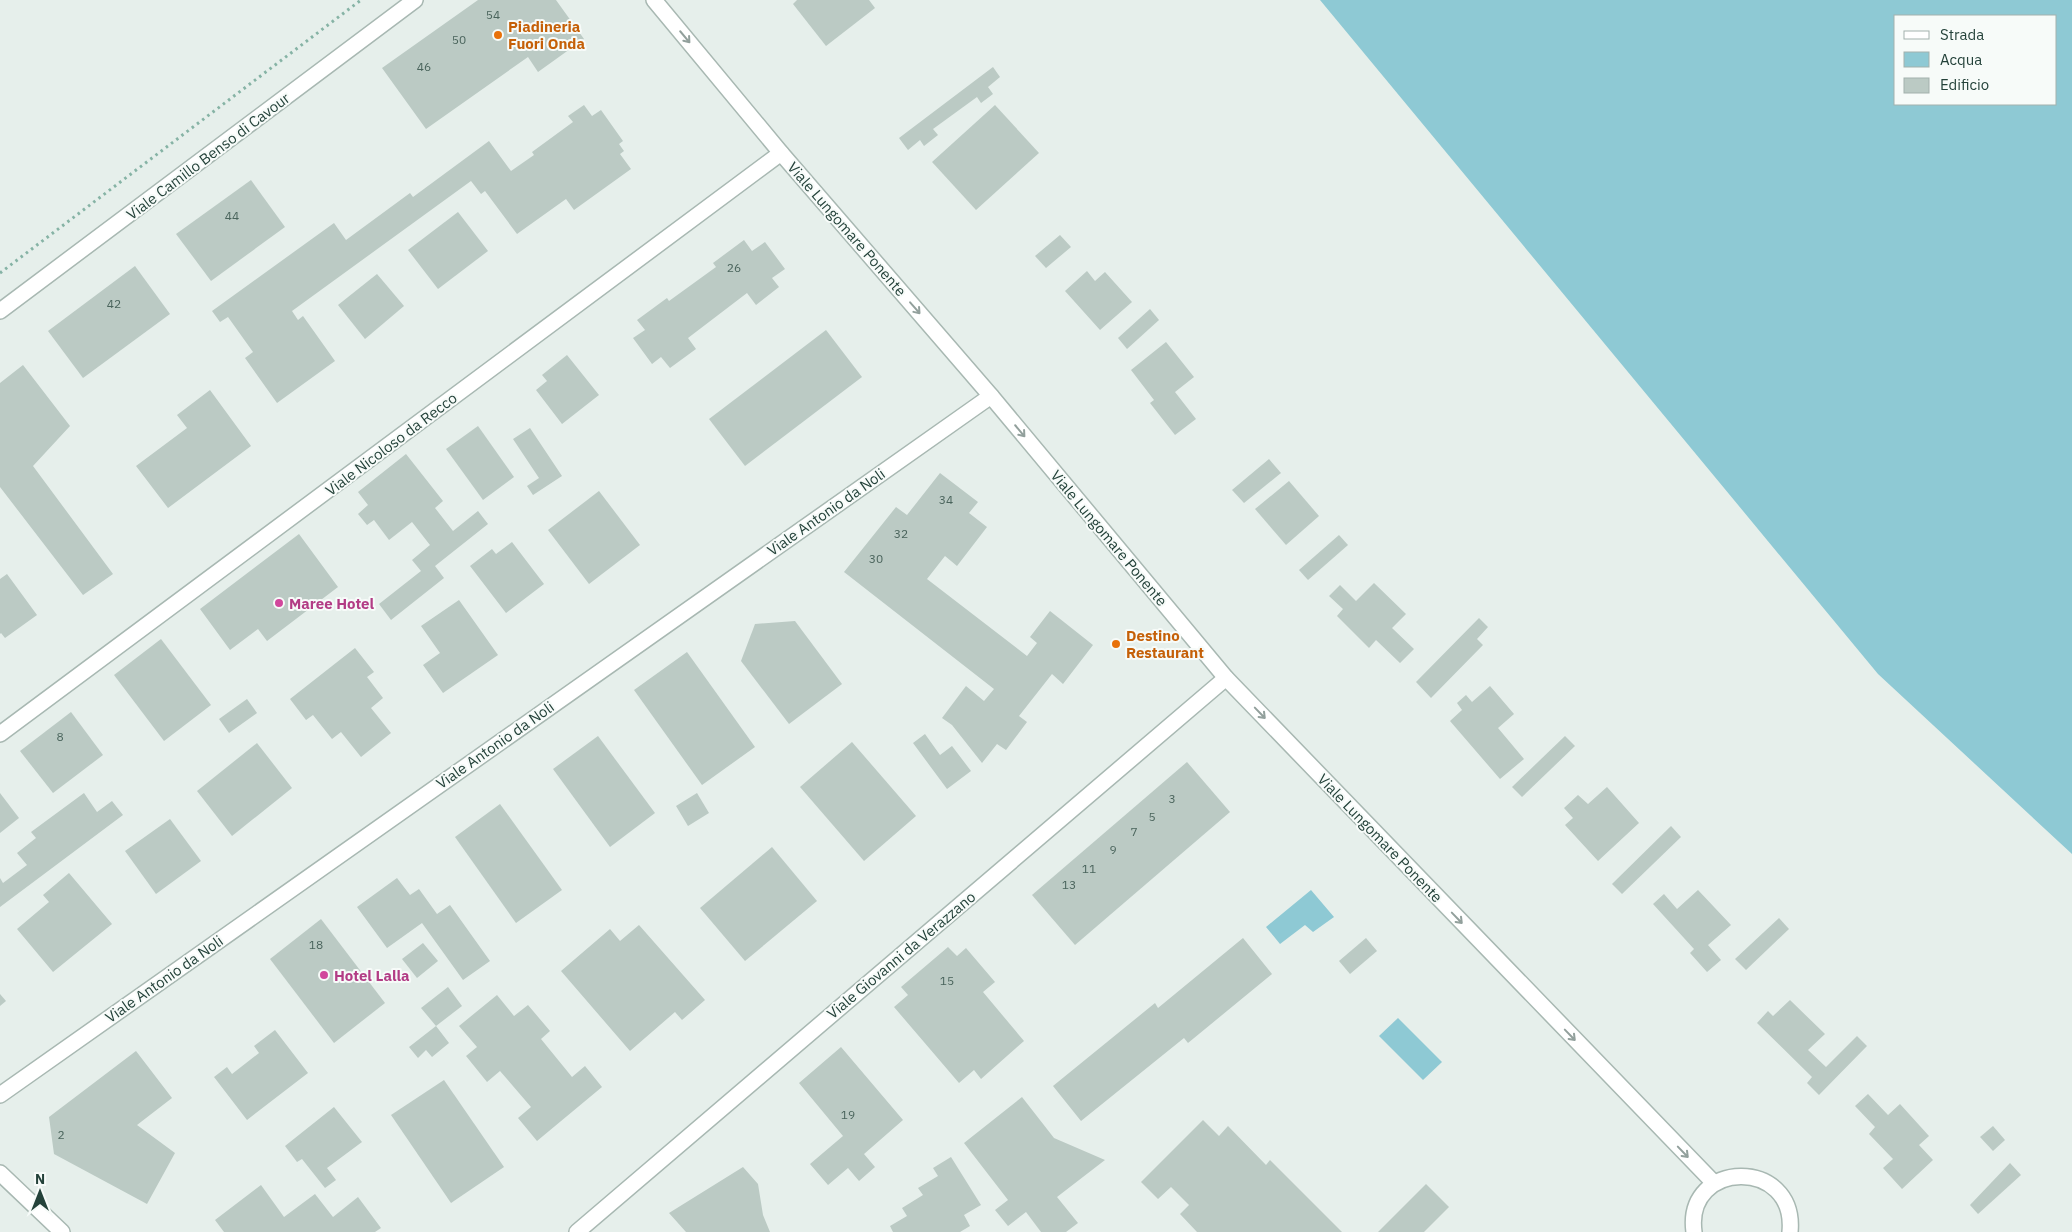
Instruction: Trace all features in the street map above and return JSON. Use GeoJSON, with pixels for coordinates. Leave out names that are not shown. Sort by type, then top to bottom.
{"type":"FeatureCollection","features":[{"type":"Feature","properties":{"kind":"street","name":"Viale Camillo Benso di Cavour"},"geometry":{"type":"LineString","coordinates":[[0,311],[415,0]]}},
{"type":"Feature","properties":{"kind":"street","name":"Viale Lungomare Ponente"},"geometry":{"type":"LineString","coordinates":[[654,0],[781,153],[991,396],[1226,678],[1714,1183]]}},
{"type":"Feature","properties":{"kind":"street","name":"Viale Nicoloso da Recco"},"geometry":{"type":"LineString","coordinates":[[0,734],[781,153]]}},
{"type":"Feature","properties":{"kind":"street","name":"Viale Antonio da Noli"},"geometry":{"type":"LineString","coordinates":[[0,1095],[991,396]]}},
{"type":"Feature","properties":{"kind":"street","name":"Viale Giovanni da Verazzano"},"geometry":{"type":"LineString","coordinates":[[577,1232],[1226,678]]}},
{"type":"Feature","properties":{"kind":"street"},"geometry":{"type":"LineString","coordinates":[[0,1172],[61,1231]]}},
{"type":"Feature","properties":{"kind":"street"},"geometry":{"type":"LineString","coordinates":[[1694,1232],[1692,1223],[1695,1207],[1703,1194],[1714,1183],[1738,1176],[1763,1180],[1777,1190],[1786,1204],[1791,1220],[1790,1232]]}},
{"type":"Feature","properties":{"kind":"path"},"geometry":{"type":"LineString","coordinates":[[0,273],[361,0]]}},
{"type":"Feature","properties":{"kind":"water"},"geometry":{"type":"Polygon","coordinates":[[[1320,0],[2072,0],[2072,854],[1878,674],[1320,0]]]}},
{"type":"Feature","properties":{"kind":"water"},"geometry":{"type":"Polygon","coordinates":[[[1311,890],[1334,917],[1313,932],[1305,925],[1280,944],[1266,927],[1311,890]]]}},
{"type":"Feature","properties":{"kind":"water"},"geometry":{"type":"Polygon","coordinates":[[[1398,1018],[1442,1062],[1423,1080],[1379,1036],[1398,1018]]]}},
{"type":"Feature","properties":{"kind":"building"},"geometry":{"type":"Polygon","coordinates":[[[478,0],[556,0],[584,39],[538,72],[528,57],[426,129],[382,68],[478,0]]]}},
{"type":"Feature","properties":{"kind":"building"},"geometry":{"type":"Polygon","coordinates":[[[797,0],[869,0],[875,8],[826,46],[793,4],[797,0]]]}},
{"type":"Feature","properties":{"kind":"building"},"geometry":{"type":"Polygon","coordinates":[[[993,67],[1000,77],[988,87],[993,94],[981,103],[977,97],[933,129],[938,135],[924,146],[920,140],[908,150],[899,138],[993,67]]]}},
{"type":"Feature","properties":{"kind":"building"},"geometry":{"type":"Polygon","coordinates":[[[584,105],[592,116],[601,110],[623,141],[619,144],[624,151],[620,154],[631,169],[574,210],[566,199],[517,234],[485,191],[481,194],[471,181],[292,311],[298,320],[303,316],[335,361],[277,403],[245,358],[253,352],[228,317],[220,322],[212,311],[334,223],[346,240],[410,193],[413,197],[489,141],[511,171],[534,155],[532,152],[573,122],[568,116],[584,105]]]}},
{"type":"Feature","properties":{"kind":"building"},"geometry":{"type":"Polygon","coordinates":[[[995,105],[1039,153],[976,210],[932,162],[995,105]]]}},
{"type":"Feature","properties":{"kind":"building"},"geometry":{"type":"Polygon","coordinates":[[[251,180],[285,227],[211,281],[176,234],[251,180]]]}},
{"type":"Feature","properties":{"kind":"building"},"geometry":{"type":"Polygon","coordinates":[[[458,212],[488,251],[438,289],[408,250],[458,212]]]}},
{"type":"Feature","properties":{"kind":"building"},"geometry":{"type":"Polygon","coordinates":[[[1060,235],[1071,247],[1046,268],[1035,256],[1060,235]]]}},
{"type":"Feature","properties":{"kind":"building"},"geometry":{"type":"Polygon","coordinates":[[[744,240],[752,251],[765,242],[785,269],[772,278],[779,287],[756,305],[747,293],[688,338],[696,349],[670,368],[661,357],[652,364],[633,338],[645,330],[637,320],[667,298],[669,301],[716,267],[713,263],[744,240]]]}},
{"type":"Feature","properties":{"kind":"building"},"geometry":{"type":"Polygon","coordinates":[[[135,266],[170,314],[83,378],[48,331],[135,266]]]}},
{"type":"Feature","properties":{"kind":"building"},"geometry":{"type":"Polygon","coordinates":[[[1087,271],[1095,281],[1105,272],[1132,302],[1100,330],[1065,291],[1087,271]]]}},
{"type":"Feature","properties":{"kind":"building"},"geometry":{"type":"Polygon","coordinates":[[[377,274],[404,306],[365,339],[338,305],[377,274]]]}},
{"type":"Feature","properties":{"kind":"building"},"geometry":{"type":"Polygon","coordinates":[[[1150,309],[1159,320],[1127,349],[1118,338],[1150,309]]]}},
{"type":"Feature","properties":{"kind":"building"},"geometry":{"type":"Polygon","coordinates":[[[826,330],[862,377],[745,466],[709,419],[826,330]]]}},
{"type":"Feature","properties":{"kind":"building"},"geometry":{"type":"Polygon","coordinates":[[[1166,342],[1194,377],[1175,392],[1196,419],[1175,435],[1150,403],[1154,400],[1131,370],[1166,342]]]}},
{"type":"Feature","properties":{"kind":"building"},"geometry":{"type":"Polygon","coordinates":[[[567,355],[599,395],[562,424],[536,390],[547,381],[542,375],[567,355]]]}},
{"type":"Feature","properties":{"kind":"building"},"geometry":{"type":"Polygon","coordinates":[[[23,365],[70,426],[33,466],[113,574],[83,595],[0,487],[0,383],[23,365]]]}},
{"type":"Feature","properties":{"kind":"building"},"geometry":{"type":"Polygon","coordinates":[[[210,390],[251,446],[168,508],[136,466],[187,428],[177,415],[210,390]]]}},
{"type":"Feature","properties":{"kind":"building"},"geometry":{"type":"Polygon","coordinates":[[[478,426],[514,477],[483,500],[446,449],[478,426]]]}},
{"type":"Feature","properties":{"kind":"building"},"geometry":{"type":"Polygon","coordinates":[[[530,428],[562,476],[533,495],[527,486],[539,478],[513,439],[530,428]]]}},
{"type":"Feature","properties":{"kind":"building"},"geometry":{"type":"Polygon","coordinates":[[[406,454],[443,501],[435,508],[453,531],[478,511],[488,524],[435,566],[444,578],[391,620],[379,604],[421,571],[412,560],[430,545],[412,522],[389,540],[374,520],[367,525],[358,514],[368,505],[358,492],[406,454]]]}},
{"type":"Feature","properties":{"kind":"building"},"geometry":{"type":"Polygon","coordinates":[[[1269,459],[1281,473],[1244,503],[1232,490],[1269,459]]]}},
{"type":"Feature","properties":{"kind":"building"},"geometry":{"type":"Polygon","coordinates":[[[940,473],[978,502],[969,513],[987,527],[957,566],[945,556],[927,579],[1027,656],[1037,643],[1030,637],[1050,611],[1093,645],[1063,684],[1052,674],[1019,716],[1027,722],[1006,750],[997,744],[982,763],[952,725],[942,718],[966,686],[984,701],[994,689],[844,572],[896,507],[907,515],[940,473]]]}},
{"type":"Feature","properties":{"kind":"building"},"geometry":{"type":"Polygon","coordinates":[[[1289,481],[1319,516],[1286,545],[1255,509],[1289,481]]]}},
{"type":"Feature","properties":{"kind":"building"},"geometry":{"type":"Polygon","coordinates":[[[599,491],[640,545],[589,584],[548,530],[599,491]]]}},
{"type":"Feature","properties":{"kind":"building"},"geometry":{"type":"Polygon","coordinates":[[[299,534],[338,587],[267,641],[258,629],[230,650],[200,609],[299,534]]]}},
{"type":"Feature","properties":{"kind":"building"},"geometry":{"type":"Polygon","coordinates":[[[1339,535],[1348,545],[1308,580],[1299,570],[1339,535]]]}},
{"type":"Feature","properties":{"kind":"building"},"geometry":{"type":"Polygon","coordinates":[[[512,542],[544,584],[506,613],[470,566],[492,549],[496,554],[512,542]]]}},
{"type":"Feature","properties":{"kind":"building"},"geometry":{"type":"Polygon","coordinates":[[[7,574],[37,615],[5,638],[0,634],[0,579],[7,574]]]}},
{"type":"Feature","properties":{"kind":"building"},"geometry":{"type":"Polygon","coordinates":[[[1374,583],[1406,614],[1392,628],[1414,649],[1400,663],[1376,640],[1369,648],[1337,616],[1343,609],[1329,596],[1340,585],[1356,601],[1374,583]]]}},
{"type":"Feature","properties":{"kind":"building"},"geometry":{"type":"Polygon","coordinates":[[[459,600],[498,655],[443,693],[423,665],[440,653],[421,626],[459,600]]]}},
{"type":"Feature","properties":{"kind":"building"},"geometry":{"type":"Polygon","coordinates":[[[1479,618],[1488,627],[1477,639],[1483,645],[1431,698],[1416,682],[1479,618]]]}},
{"type":"Feature","properties":{"kind":"building"},"geometry":{"type":"Polygon","coordinates":[[[795,621],[842,684],[789,724],[741,661],[755,624],[795,621]]]}},
{"type":"Feature","properties":{"kind":"building"},"geometry":{"type":"Polygon","coordinates":[[[161,639],[211,705],[164,741],[114,675],[161,639]]]}},
{"type":"Feature","properties":{"kind":"building"},"geometry":{"type":"Polygon","coordinates":[[[355,648],[374,672],[367,677],[383,698],[371,708],[391,733],[361,757],[341,732],[332,739],[313,715],[306,720],[290,699],[355,648]]]}},
{"type":"Feature","properties":{"kind":"building"},"geometry":{"type":"Polygon","coordinates":[[[687,652],[755,747],[702,785],[634,690],[687,652]]]}},
{"type":"Feature","properties":{"kind":"building"},"geometry":{"type":"Polygon","coordinates":[[[1490,686],[1514,714],[1498,728],[1524,759],[1500,779],[1450,721],[1462,710],[1457,703],[1466,695],[1472,702],[1490,686]]]}},
{"type":"Feature","properties":{"kind":"building"},"geometry":{"type":"Polygon","coordinates":[[[247,699],[257,713],[229,733],[219,719],[247,699]]]}},
{"type":"Feature","properties":{"kind":"building"},"geometry":{"type":"Polygon","coordinates":[[[71,712],[103,755],[53,793],[20,751],[71,712]]]}},
{"type":"Feature","properties":{"kind":"building"},"geometry":{"type":"Polygon","coordinates":[[[925,734],[940,755],[952,746],[971,771],[947,789],[913,743],[925,734]]]}},
{"type":"Feature","properties":{"kind":"building"},"geometry":{"type":"Polygon","coordinates":[[[598,736],[655,813],[610,847],[553,769],[598,736]]]}},
{"type":"Feature","properties":{"kind":"building"},"geometry":{"type":"Polygon","coordinates":[[[1565,736],[1575,746],[1522,797],[1512,787],[1565,736]]]}},
{"type":"Feature","properties":{"kind":"building"},"geometry":{"type":"Polygon","coordinates":[[[852,742],[916,816],[864,861],[800,787],[852,742]]]}},
{"type":"Feature","properties":{"kind":"building"},"geometry":{"type":"Polygon","coordinates":[[[257,743],[292,788],[232,836],[197,791],[257,743]]]}},
{"type":"Feature","properties":{"kind":"building"},"geometry":{"type":"Polygon","coordinates":[[[1187,762],[1230,812],[1075,945],[1032,895],[1187,762]]]}},
{"type":"Feature","properties":{"kind":"building"},"geometry":{"type":"Polygon","coordinates":[[[1607,787],[1639,823],[1598,861],[1565,825],[1573,818],[1564,808],[1578,795],[1588,804],[1607,787]]]}},
{"type":"Feature","properties":{"kind":"building"},"geometry":{"type":"Polygon","coordinates":[[[0,793],[19,818],[0,833],[0,793]]]}},
{"type":"Feature","properties":{"kind":"building"},"geometry":{"type":"Polygon","coordinates":[[[84,793],[97,812],[112,801],[123,815],[0,907],[0,878],[3,883],[27,865],[17,853],[36,838],[31,832],[84,793]]]}},
{"type":"Feature","properties":{"kind":"building"},"geometry":{"type":"Polygon","coordinates":[[[697,793],[709,813],[688,826],[676,806],[697,793]]]}},
{"type":"Feature","properties":{"kind":"building"},"geometry":{"type":"Polygon","coordinates":[[[500,804],[562,890],[516,923],[455,837],[500,804]]]}},
{"type":"Feature","properties":{"kind":"building"},"geometry":{"type":"Polygon","coordinates":[[[170,819],[201,861],[156,894],[125,851],[170,819]]]}},
{"type":"Feature","properties":{"kind":"building"},"geometry":{"type":"Polygon","coordinates":[[[1671,826],[1681,837],[1622,894],[1612,884],[1671,826]]]}},
{"type":"Feature","properties":{"kind":"building"},"geometry":{"type":"Polygon","coordinates":[[[772,847],[817,901],[745,961],[700,908],[772,847]]]}},
{"type":"Feature","properties":{"kind":"building"},"geometry":{"type":"Polygon","coordinates":[[[69,873],[112,924],[53,972],[17,929],[49,902],[43,895],[69,873]]]}},
{"type":"Feature","properties":{"kind":"building"},"geometry":{"type":"Polygon","coordinates":[[[397,878],[410,895],[419,889],[437,914],[450,905],[490,961],[463,980],[422,923],[387,948],[357,907],[397,878]]]}},
{"type":"Feature","properties":{"kind":"building"},"geometry":{"type":"Polygon","coordinates":[[[1698,890],[1731,925],[1708,945],[1721,960],[1707,972],[1690,953],[1694,949],[1653,904],[1664,894],[1677,909],[1698,890]]]}},
{"type":"Feature","properties":{"kind":"building"},"geometry":{"type":"Polygon","coordinates":[[[1779,918],[1789,929],[1746,970],[1735,959],[1779,918]]]}},
{"type":"Feature","properties":{"kind":"building"},"geometry":{"type":"Polygon","coordinates":[[[321,919],[385,1003],[334,1043],[270,959],[321,919]]]}},
{"type":"Feature","properties":{"kind":"building"},"geometry":{"type":"Polygon","coordinates":[[[639,925],[705,1000],[682,1020],[675,1012],[630,1051],[561,971],[610,929],[620,941],[639,925]]]}},
{"type":"Feature","properties":{"kind":"building"},"geometry":{"type":"Polygon","coordinates":[[[1243,938],[1272,974],[1188,1043],[1184,1038],[1081,1121],[1053,1086],[1155,1003],[1158,1008],[1243,938]]]}},
{"type":"Feature","properties":{"kind":"building"},"geometry":{"type":"Polygon","coordinates":[[[1366,938],[1377,951],[1350,974],[1339,961],[1366,938]]]}},
{"type":"Feature","properties":{"kind":"building"},"geometry":{"type":"Polygon","coordinates":[[[423,943],[438,961],[417,978],[402,959],[423,943]]]}},
{"type":"Feature","properties":{"kind":"building"},"geometry":{"type":"Polygon","coordinates":[[[948,947],[957,956],[966,948],[995,982],[983,992],[1024,1041],[981,1079],[974,1070],[959,1083],[894,1007],[908,995],[901,987],[948,947]]]}},
{"type":"Feature","properties":{"kind":"building"},"geometry":{"type":"Polygon","coordinates":[[[448,987],[462,1006],[436,1026],[421,1008],[448,987]]]}},
{"type":"Feature","properties":{"kind":"building"},"geometry":{"type":"Polygon","coordinates":[[[0,994],[6,1001],[0,1006],[0,994]]]}},
{"type":"Feature","properties":{"kind":"building"},"geometry":{"type":"Polygon","coordinates":[[[497,995],[514,1016],[528,1005],[550,1031],[541,1039],[572,1077],[585,1066],[602,1087],[537,1141],[518,1118],[531,1107],[500,1071],[487,1082],[466,1056],[477,1047],[459,1026],[497,995]]]}},
{"type":"Feature","properties":{"kind":"building"},"geometry":{"type":"Polygon","coordinates":[[[1790,1000],[1825,1034],[1808,1050],[1826,1067],[1857,1036],[1867,1046],[1819,1095],[1807,1083],[1812,1077],[1757,1023],[1768,1011],[1773,1016],[1790,1000]]]}},
{"type":"Feature","properties":{"kind":"building"},"geometry":{"type":"Polygon","coordinates":[[[436,1026],[449,1043],[432,1057],[426,1050],[418,1058],[409,1047],[436,1026]]]}},
{"type":"Feature","properties":{"kind":"building"},"geometry":{"type":"Polygon","coordinates":[[[275,1030],[308,1073],[247,1120],[214,1077],[227,1067],[232,1074],[259,1053],[254,1046],[275,1030]]]}},
{"type":"Feature","properties":{"kind":"building"},"geometry":{"type":"Polygon","coordinates":[[[841,1047],[903,1120],[864,1154],[875,1167],[859,1181],[848,1168],[828,1185],[810,1164],[843,1136],[799,1083],[841,1047]]]}},
{"type":"Feature","properties":{"kind":"building"},"geometry":{"type":"Polygon","coordinates":[[[136,1051],[172,1098],[137,1125],[175,1153],[147,1204],[54,1154],[49,1117],[136,1051]]]}},
{"type":"Feature","properties":{"kind":"building"},"geometry":{"type":"Polygon","coordinates":[[[444,1080],[504,1167],[451,1203],[391,1115],[444,1080]]]}},
{"type":"Feature","properties":{"kind":"building"},"geometry":{"type":"Polygon","coordinates":[[[1868,1094],[1888,1115],[1900,1104],[1929,1136],[1919,1145],[1933,1160],[1902,1189],[1883,1168],[1893,1159],[1869,1134],[1875,1127],[1855,1106],[1868,1094]]]}},
{"type":"Feature","properties":{"kind":"building"},"geometry":{"type":"Polygon","coordinates":[[[1022,1097],[1054,1138],[1105,1160],[1057,1197],[1078,1223],[1066,1232],[1041,1232],[1026,1212],[1008,1226],[995,1210],[1008,1200],[964,1143],[1022,1097]]]}},
{"type":"Feature","properties":{"kind":"building"},"geometry":{"type":"Polygon","coordinates":[[[334,1107],[362,1142],[327,1168],[336,1180],[325,1188],[302,1159],[297,1162],[285,1146],[334,1107]]]}},
{"type":"Feature","properties":{"kind":"building"},"geometry":{"type":"Polygon","coordinates":[[[1203,1120],[1219,1136],[1228,1126],[1266,1165],[1270,1160],[1342,1232],[1197,1232],[1180,1214],[1189,1205],[1171,1187],[1158,1199],[1141,1182],[1203,1120]]]}},
{"type":"Feature","properties":{"kind":"building"},"geometry":{"type":"Polygon","coordinates":[[[1993,1126],[2005,1140],[1993,1151],[1980,1137],[1993,1126]]]}},
{"type":"Feature","properties":{"kind":"building"},"geometry":{"type":"Polygon","coordinates":[[[951,1157],[981,1205],[964,1215],[970,1226],[960,1232],[893,1232],[890,1226],[907,1216],[902,1208],[923,1195],[918,1188],[938,1176],[933,1168],[951,1157]]]}},
{"type":"Feature","properties":{"kind":"building"},"geometry":{"type":"Polygon","coordinates":[[[2010,1163],[2021,1175],[1978,1214],[1970,1205],[2010,1163]]]}},
{"type":"Feature","properties":{"kind":"building"},"geometry":{"type":"Polygon","coordinates":[[[743,1167],[758,1184],[763,1215],[770,1232],[686,1232],[669,1213],[743,1167]]]}},
{"type":"Feature","properties":{"kind":"building"},"geometry":{"type":"Polygon","coordinates":[[[1426,1184],[1449,1207],[1424,1232],[1378,1232],[1426,1184]]]}},
{"type":"Feature","properties":{"kind":"building"},"geometry":{"type":"Polygon","coordinates":[[[261,1185],[284,1217],[315,1194],[333,1217],[358,1197],[381,1228],[375,1232],[224,1232],[215,1220],[261,1185]]]}},
{"type":"Feature","properties":{"kind":"place","name":"Piadineria Fuori Onda"},"geometry":{"type":"Point","coordinates":[498,35]}},
{"type":"Feature","properties":{"kind":"place","name":"Maree Hotel"},"geometry":{"type":"Point","coordinates":[279,603]}},
{"type":"Feature","properties":{"kind":"place","name":"Destino Restaurant"},"geometry":{"type":"Point","coordinates":[1116,644]}},
{"type":"Feature","properties":{"kind":"place","name":"Hotel Lalla"},"geometry":{"type":"Point","coordinates":[324,975]}}]}
